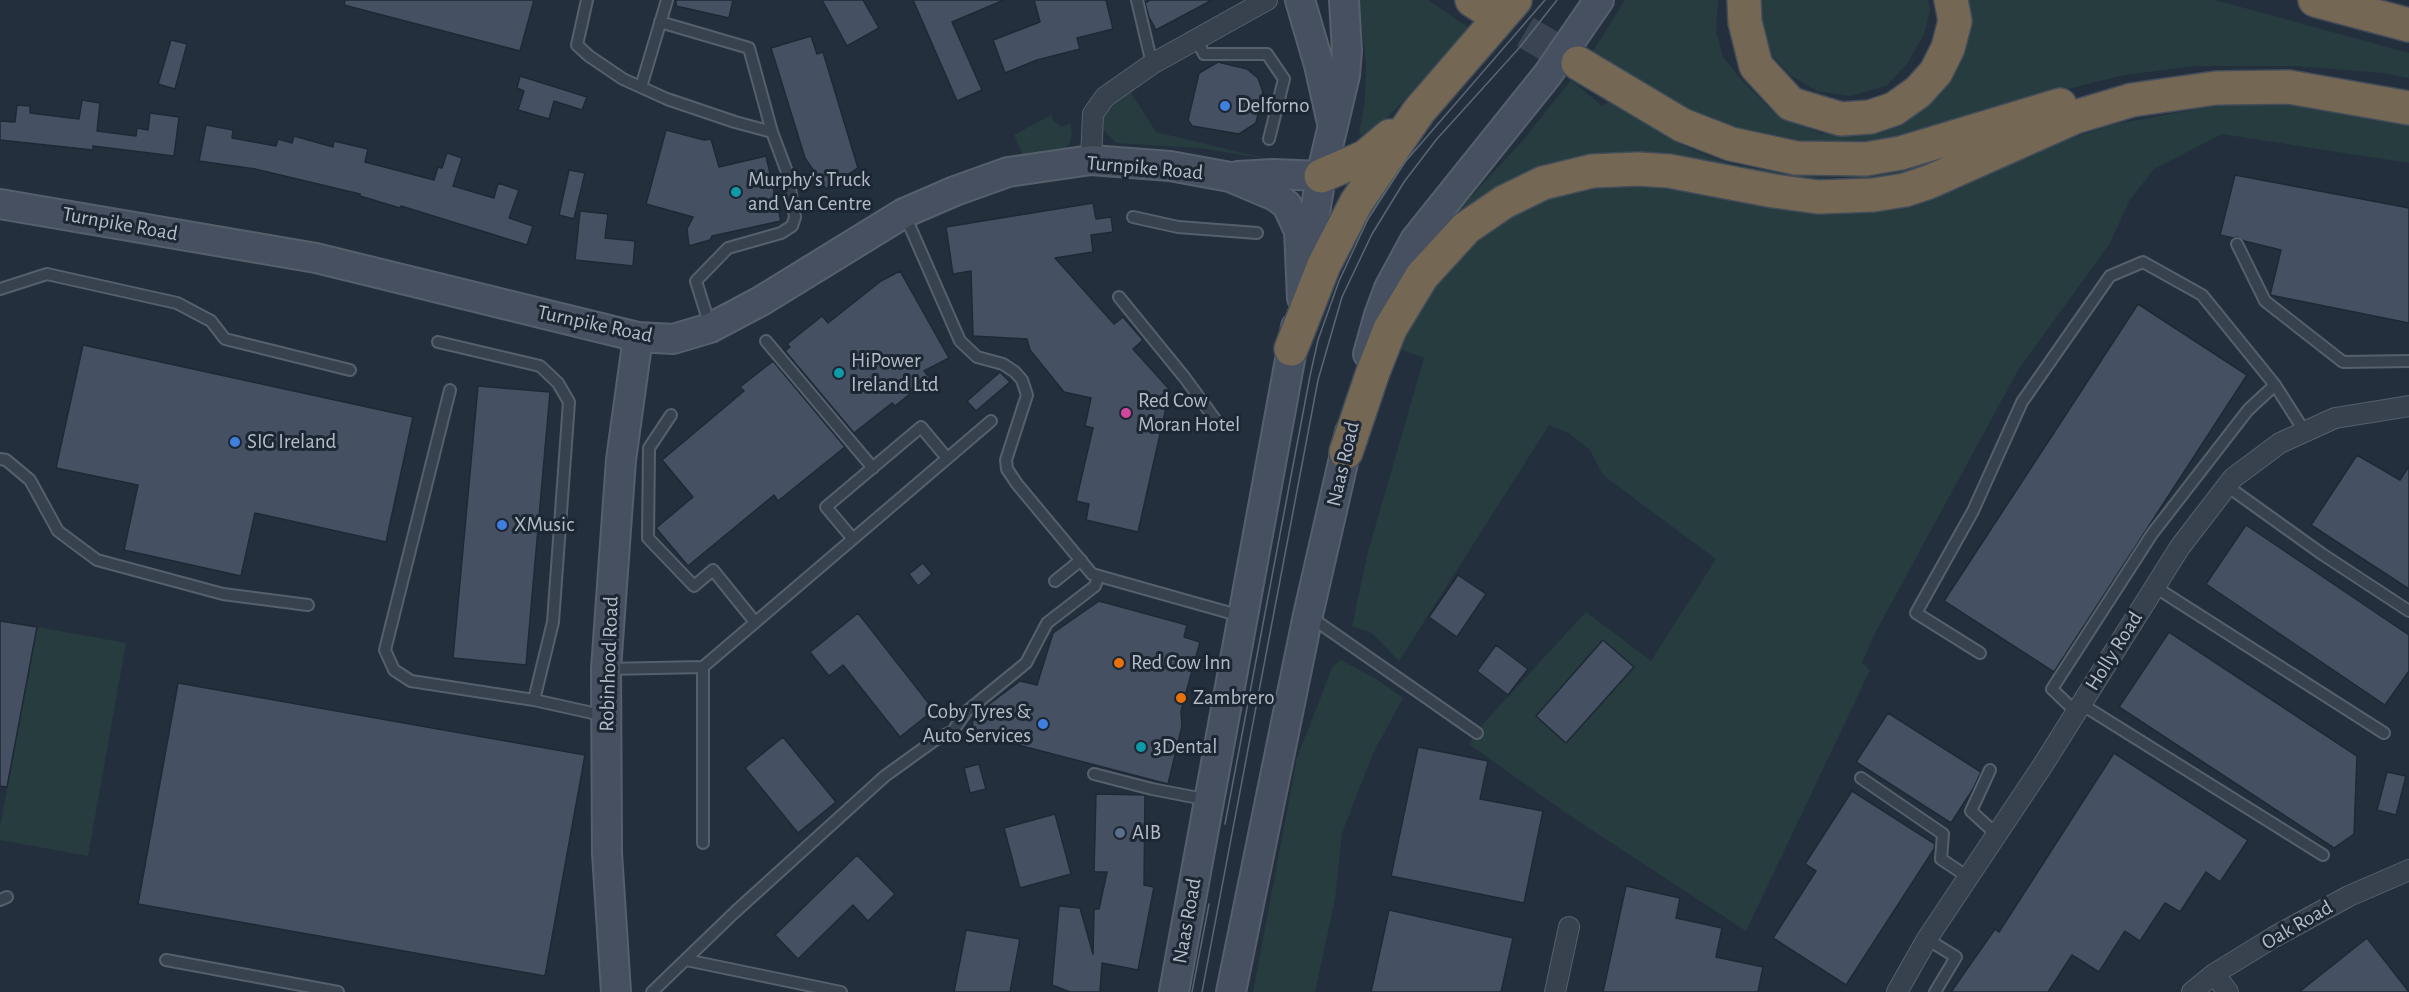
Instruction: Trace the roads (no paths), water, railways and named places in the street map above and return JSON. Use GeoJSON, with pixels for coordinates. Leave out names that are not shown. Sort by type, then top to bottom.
{"type":"FeatureCollection","features":[{"type":"Feature","properties":{"kind":"highway"},"geometry":{"type":"LineString","coordinates":[[1291,349],[1339,234],[1356,203],[1419,111],[1515,0]]}},
{"type":"Feature","properties":{"kind":"highway"},"geometry":{"type":"LineString","coordinates":[[1744,0],[1745,22],[1756,66],[1791,104],[1841,119],[1870,117],[1894,109],[1918,92],[1936,72],[1948,48],[1955,21],[1951,0]]}},
{"type":"Feature","properties":{"kind":"highway"},"geometry":{"type":"LineString","coordinates":[[2315,0],[2409,25]]}},
{"type":"Feature","properties":{"kind":"highway"},"geometry":{"type":"LineString","coordinates":[[1578,63],[1682,125],[1708,136],[1762,152],[1796,158],[1825,159],[1866,159],[1901,153],[2086,98],[2154,84],[2226,76],[2314,77],[2409,90]]}},
{"type":"Feature","properties":{"kind":"highway"},"geometry":{"type":"LineString","coordinates":[[1346,452],[1390,329],[1422,276],[1466,228],[1504,202],[1543,183],[1592,171],[1638,169],[1669,171],[1818,197],[1873,195],[1905,190],[1929,182],[2075,117],[2132,100],[2216,88],[2289,87],[2409,108]]}},
{"type":"Feature","properties":{"kind":"highway"},"geometry":{"type":"LineString","coordinates":[[1321,176],[1365,157],[1419,111]]}},
{"type":"Feature","properties":{"kind":"street"},"geometry":{"type":"LineString","coordinates":[[1091,160],[1093,114],[1105,97],[1152,63],[1266,0]]}},
{"type":"Feature","properties":{"kind":"street"},"geometry":{"type":"LineString","coordinates":[[1273,174],[1315,156],[1331,133],[1319,65],[1300,0]]}},
{"type":"Feature","properties":{"kind":"street","name":"Naas Road"},"geometry":{"type":"LineString","coordinates":[[1174,992],[1302,298],[1321,176],[1345,75],[1347,51],[1344,0]]}},
{"type":"Feature","properties":{"kind":"street","name":"Naas Road"},"geometry":{"type":"LineString","coordinates":[[1231,992],[1308,615],[1379,315],[1400,266],[1433,216],[1548,74],[1599,0]]}},
{"type":"Feature","properties":{"kind":"street","name":"Turnpike Road"},"geometry":{"type":"LineString","coordinates":[[0,204],[316,258],[638,337],[673,339],[710,328],[761,301],[903,213],[1008,172],[1091,160],[1170,166],[1230,177]]}},
{"type":"Feature","properties":{"kind":"street"},"geometry":{"type":"LineString","coordinates":[[1230,177],[1273,174],[1321,176]]}},
{"type":"Feature","properties":{"kind":"street"},"geometry":{"type":"LineString","coordinates":[[1230,177],[1275,196],[1287,205],[1299,231],[1302,298]]}},
{"type":"Feature","properties":{"kind":"street","name":"Robinhood Road"},"geometry":{"type":"LineString","coordinates":[[616,992],[607,853],[606,669],[621,460],[638,337]]}},
{"type":"Feature","properties":{"kind":"street","name":"Holly Road"},"geometry":{"type":"LineString","coordinates":[[1897,992],[1926,939],[2078,708],[2180,547],[2233,478],[2280,443],[2335,418],[2409,406]]}},
{"type":"Feature","properties":{"kind":"street","name":"Oak Road"},"geometry":{"type":"LineString","coordinates":[[2192,992],[2214,974],[2274,937],[2349,896],[2409,870]]}},
{"type":"Feature","properties":{"kind":"street"},"geometry":{"type":"LineString","coordinates":[[1555,992],[1569,927]]}},
{"type":"Feature","properties":{"kind":"street"},"geometry":{"type":"LineString","coordinates":[[2214,974],[2228,992]]}},
{"type":"Feature","properties":{"kind":"lane"},"geometry":{"type":"LineString","coordinates":[[587,0],[577,45],[623,79],[668,99],[724,119],[772,132]]}},
{"type":"Feature","properties":{"kind":"lane"},"geometry":{"type":"LineString","coordinates":[[641,87],[667,0]]}},
{"type":"Feature","properties":{"kind":"lane"},"geometry":{"type":"LineString","coordinates":[[1137,0],[1152,63]]}},
{"type":"Feature","properties":{"kind":"lane"},"geometry":{"type":"LineString","coordinates":[[660,22],[749,48],[772,132],[787,172],[795,217],[792,226],[781,233],[728,248],[696,281],[710,328]]}},
{"type":"Feature","properties":{"kind":"lane"},"geometry":{"type":"LineString","coordinates":[[1196,38],[1204,54],[1267,54],[1284,79],[1269,139]]}},
{"type":"Feature","properties":{"kind":"lane"},"geometry":{"type":"LineString","coordinates":[[903,213],[960,341],[976,357],[1003,364],[1016,372],[1022,380],[1027,395],[1008,451],[1007,469],[1092,574],[1242,617]]}},
{"type":"Feature","properties":{"kind":"lane"},"geometry":{"type":"LineString","coordinates":[[1133,217],[1178,227],[1257,233]]}},
{"type":"Feature","properties":{"kind":"lane"},"geometry":{"type":"LineString","coordinates":[[2237,244],[2265,301],[2343,362],[2409,361]]}},
{"type":"Feature","properties":{"kind":"lane"},"geometry":{"type":"LineString","coordinates":[[1980,653],[1916,613],[1972,511],[2022,402],[2110,276],[2143,262],[2202,295],[2275,385],[2305,432]]}},
{"type":"Feature","properties":{"kind":"lane"},"geometry":{"type":"LineString","coordinates":[[0,289],[47,274],[177,303],[211,321],[225,339],[350,370]]}},
{"type":"Feature","properties":{"kind":"lane"},"geometry":{"type":"LineString","coordinates":[[1119,297],[1185,378],[1217,422]]}},
{"type":"Feature","properties":{"kind":"lane"},"geometry":{"type":"LineString","coordinates":[[766,341],[873,468]]}},
{"type":"Feature","properties":{"kind":"lane"},"geometry":{"type":"LineString","coordinates":[[438,342],[540,366],[558,383],[569,402],[553,622],[534,700]]}},
{"type":"Feature","properties":{"kind":"lane"},"geometry":{"type":"LineString","coordinates":[[2275,385],[2248,410],[2152,534],[2052,689],[2078,708],[2323,855]]}},
{"type":"Feature","properties":{"kind":"lane"},"geometry":{"type":"LineString","coordinates":[[450,390],[386,650],[394,670],[411,681],[534,700],[606,716]]}},
{"type":"Feature","properties":{"kind":"lane"},"geometry":{"type":"LineString","coordinates":[[670,415],[649,448],[648,538],[694,586],[713,570],[755,622]]}},
{"type":"Feature","properties":{"kind":"lane"},"geometry":{"type":"LineString","coordinates":[[606,669],[703,667],[991,421]]}},
{"type":"Feature","properties":{"kind":"lane"},"geometry":{"type":"LineString","coordinates":[[853,539],[826,507],[921,427],[947,458]]}},
{"type":"Feature","properties":{"kind":"lane"},"geometry":{"type":"LineString","coordinates":[[0,459],[6,460],[30,480],[58,531],[97,560],[224,594],[308,605]]}},
{"type":"Feature","properties":{"kind":"lane"},"geometry":{"type":"LineString","coordinates":[[2227,486],[2322,554],[2409,611]]}},
{"type":"Feature","properties":{"kind":"lane"},"geometry":{"type":"LineString","coordinates":[[1055,581],[1081,560]]}},
{"type":"Feature","properties":{"kind":"lane"},"geometry":{"type":"LineString","coordinates":[[652,992],[735,912],[885,776],[935,740],[953,731],[966,712],[1026,663],[1047,623],[1095,586],[1098,577]]}},
{"type":"Feature","properties":{"kind":"lane"},"geometry":{"type":"LineString","coordinates":[[2155,587],[2384,733]]}},
{"type":"Feature","properties":{"kind":"lane"},"geometry":{"type":"LineString","coordinates":[[1308,615],[1477,733]]}},
{"type":"Feature","properties":{"kind":"lane"},"geometry":{"type":"LineString","coordinates":[[703,667],[704,843]]}},
{"type":"Feature","properties":{"kind":"lane"},"geometry":{"type":"LineString","coordinates":[[1990,770],[1971,811],[1996,834]]}},
{"type":"Feature","properties":{"kind":"lane"},"geometry":{"type":"LineString","coordinates":[[1094,774],[1152,789],[1209,800]]}},
{"type":"Feature","properties":{"kind":"lane"},"geometry":{"type":"LineString","coordinates":[[1861,778],[1943,834],[1941,859],[1968,876]]}},
{"type":"Feature","properties":{"kind":"lane"},"geometry":{"type":"LineString","coordinates":[[1926,939],[1956,957],[1935,992]]}},
{"type":"Feature","properties":{"kind":"lane"},"geometry":{"type":"LineString","coordinates":[[166,960],[338,992]]}},
{"type":"Feature","properties":{"kind":"lane"},"geometry":{"type":"LineString","coordinates":[[686,960],[841,992]]}},
{"type":"Feature","properties":{"kind":"tunnel"},"geometry":{"type":"LineString","coordinates":[[1483,7],[1578,63]]}},
{"type":"Feature","properties":{"kind":"tram line"},"geometry":{"type":"LineString","coordinates":[[1225,824],[1310,376],[1318,340],[1339,281],[1368,219],[1405,162],[1545,0]]}},
{"type":"Feature","properties":{"kind":"tram line"},"geometry":{"type":"LineString","coordinates":[[1202,992],[1318,380],[1342,297],[1372,234],[1404,182],[1436,140],[1520,47],[1557,0]]}},
{"type":"Feature","properties":{"kind":"tram line"},"geometry":{"type":"LineString","coordinates":[[1192,992],[1209,904]]}},
{"type":"Feature","properties":{"kind":"place","name":"Delforno"},"geometry":{"type":"Point","coordinates":[1225,106]}},
{"type":"Feature","properties":{"kind":"place","name":"Murphy's Truck and Van Centre"},"geometry":{"type":"Point","coordinates":[736,192]}},
{"type":"Feature","properties":{"kind":"place","name":"HiPower Ireland Ltd"},"geometry":{"type":"Point","coordinates":[839,373]}},
{"type":"Feature","properties":{"kind":"place","name":"Red Cow Moran Hotel"},"geometry":{"type":"Point","coordinates":[1126,413]}},
{"type":"Feature","properties":{"kind":"place","name":"SIG Ireland"},"geometry":{"type":"Point","coordinates":[235,442]}},
{"type":"Feature","properties":{"kind":"place","name":"XMusic"},"geometry":{"type":"Point","coordinates":[502,525]}},
{"type":"Feature","properties":{"kind":"place","name":"Red Cow Inn"},"geometry":{"type":"Point","coordinates":[1119,663]}},
{"type":"Feature","properties":{"kind":"place","name":"Zambrero"},"geometry":{"type":"Point","coordinates":[1181,698]}},
{"type":"Feature","properties":{"kind":"place","name":"Coby Tyres & Auto Services"},"geometry":{"type":"Point","coordinates":[1043,724]}},
{"type":"Feature","properties":{"kind":"place","name":"3Dental"},"geometry":{"type":"Point","coordinates":[1141,747]}},
{"type":"Feature","properties":{"kind":"place","name":"AIB"},"geometry":{"type":"Point","coordinates":[1120,833]}}]}
